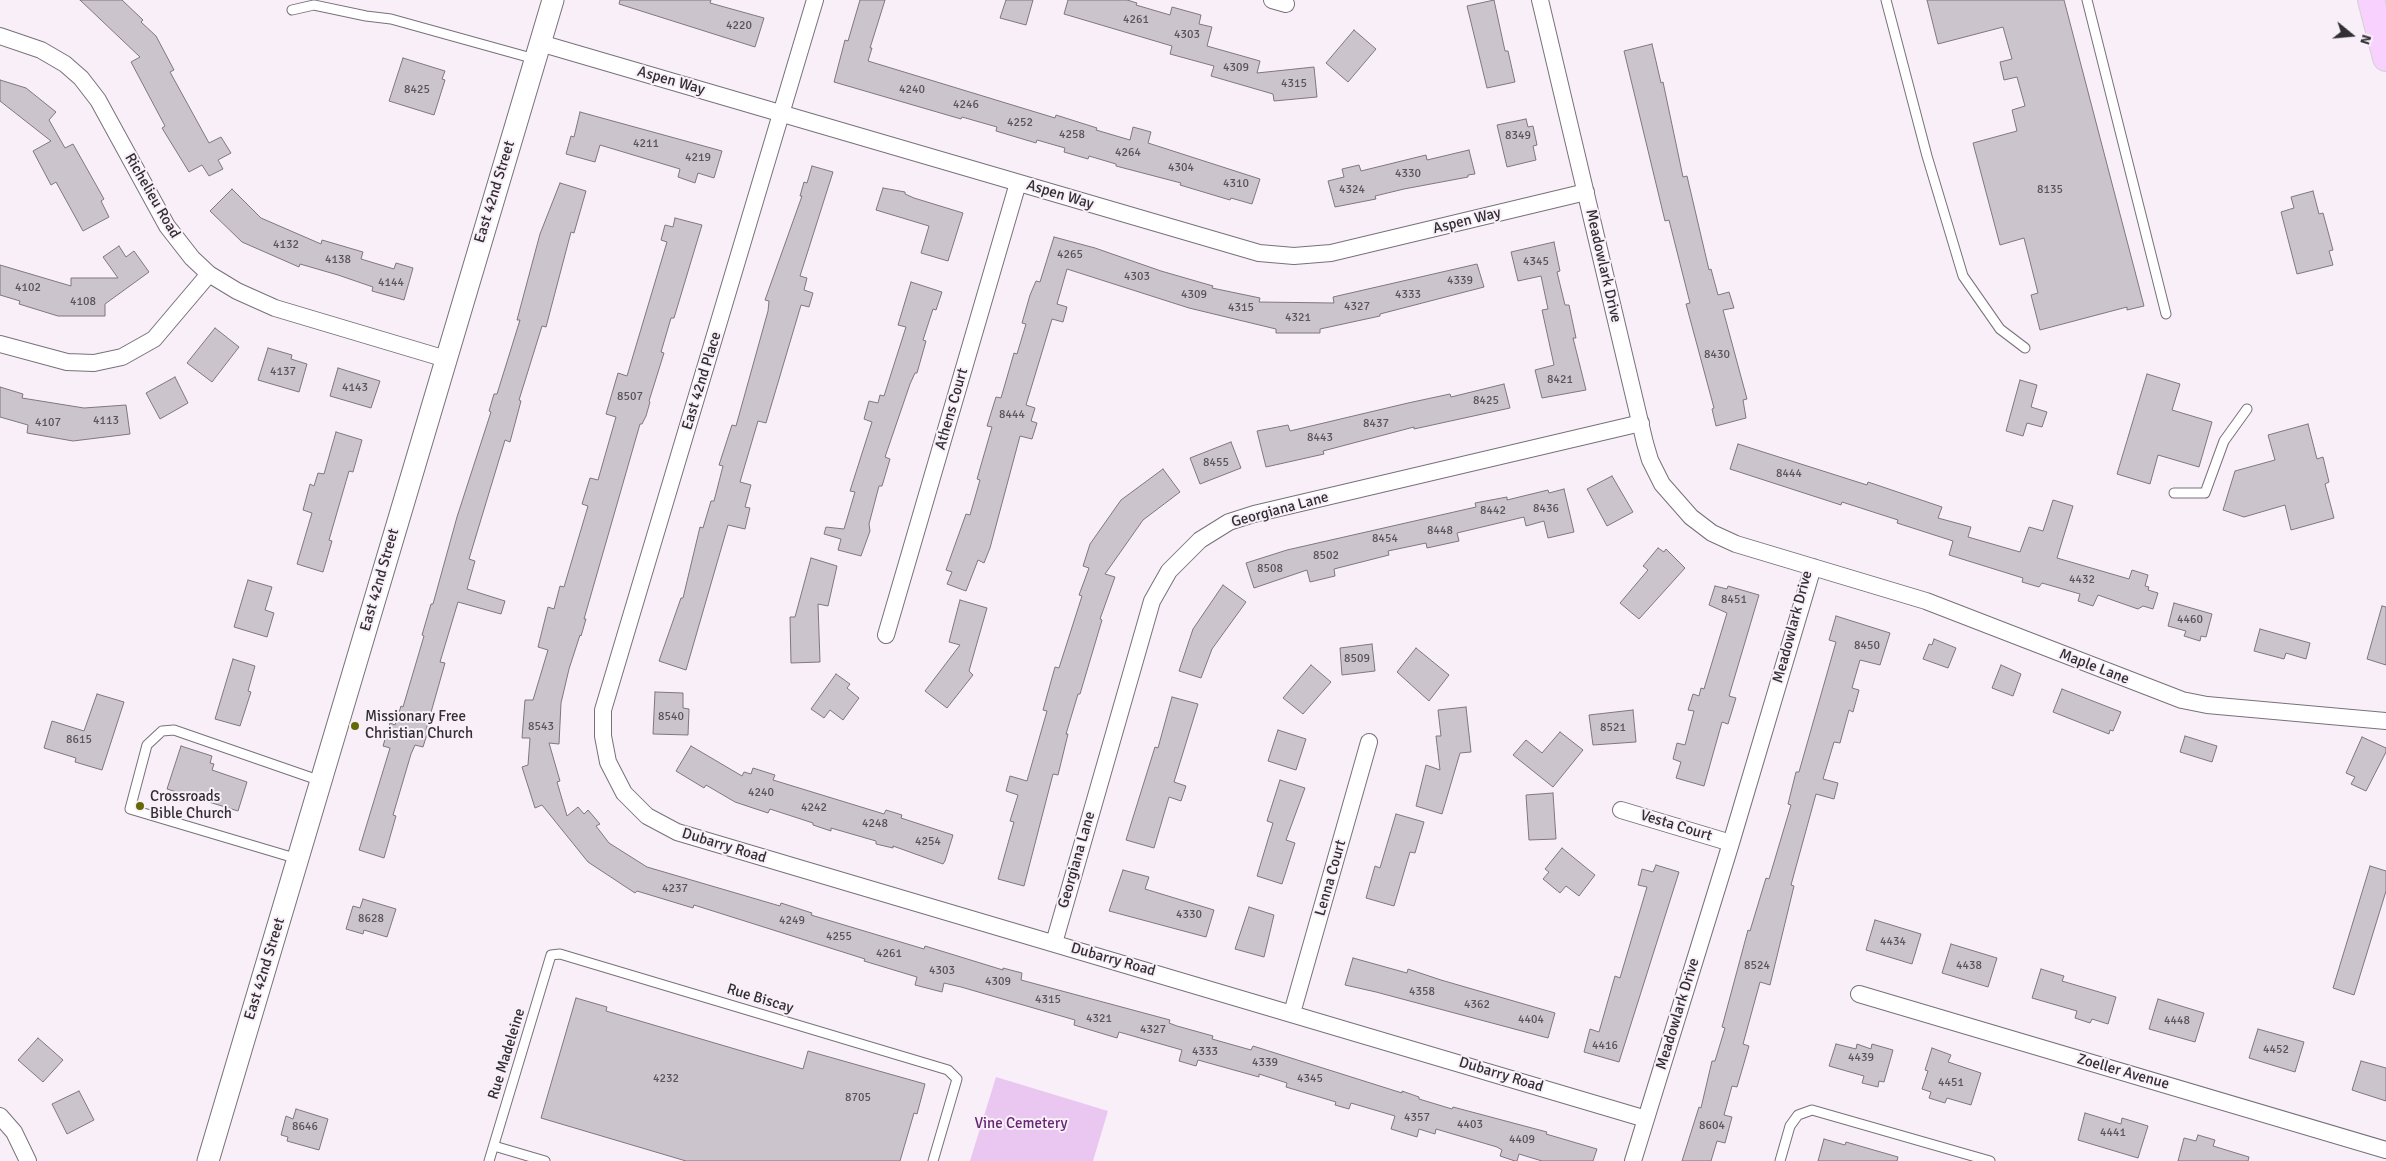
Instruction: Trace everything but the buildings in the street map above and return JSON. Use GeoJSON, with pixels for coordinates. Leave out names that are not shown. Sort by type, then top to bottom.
{"type":"FeatureCollection","features":[{"type":"Feature","properties":{"kind":"main road"},"geometry":{"type":"LineString","coordinates":[[2371,0],[2386,58]]}},
{"type":"Feature","properties":{"kind":"street","name":"East 42nd Street"},"geometry":{"type":"LineString","coordinates":[[208,1161],[553,0]]}},
{"type":"Feature","properties":{"kind":"street","name":"East 42nd Place"},"geometry":{"type":"LineString","coordinates":[[608,762],[603,736],[604,710],[815,0]]}},
{"type":"Feature","properties":{"kind":"street","name":"Meadowlark Drive"},"geometry":{"type":"LineString","coordinates":[[1540,0],[1641,423],[1654,468],[1673,498],[1691,517],[1728,541],[1813,567],[1731,843],[1633,1161]]}},
{"type":"Feature","properties":{"kind":"street","name":"Richelieu Road"},"geometry":{"type":"LineString","coordinates":[[0,36],[41,50],[64,64],[81,78],[98,100],[167,226],[192,258],[209,274],[236,291],[275,308],[446,359]]}},
{"type":"Feature","properties":{"kind":"street","name":"Aspen Way"},"geometry":{"type":"LineString","coordinates":[[538,51],[781,113],[1250,251],[1294,256],[1331,253],[1586,192]]}},
{"type":"Feature","properties":{"kind":"street","name":"Athens Court"},"geometry":{"type":"LineString","coordinates":[[886,635],[1018,183]]}},
{"type":"Feature","properties":{"kind":"street"},"geometry":{"type":"LineString","coordinates":[[0,344],[67,362],[94,362],[122,357],[154,339],[209,274]]}},
{"type":"Feature","properties":{"kind":"street","name":"Georgiana Lane"},"geometry":{"type":"LineString","coordinates":[[1054,943],[1152,601],[1169,570],[1200,540],[1229,522],[1254,514],[1641,423]]}},
{"type":"Feature","properties":{"kind":"street","name":"Maple Lane"},"geometry":{"type":"LineString","coordinates":[[1813,567],[1926,601],[2190,703],[2386,721]]}},
{"type":"Feature","properties":{"kind":"street","name":"Lenna Court"},"geometry":{"type":"LineString","coordinates":[[1292,1013],[1369,742]]}},
{"type":"Feature","properties":{"kind":"street","name":"Dubarry Road"},"geometry":{"type":"LineString","coordinates":[[608,762],[624,793],[634,806],[661,826],[677,832],[1646,1118]]}},
{"type":"Feature","properties":{"kind":"street","name":"Vesta Court"},"geometry":{"type":"LineString","coordinates":[[1621,810],[1731,843]]}},
{"type":"Feature","properties":{"kind":"street","name":"Zoeller Avenue"},"geometry":{"type":"LineString","coordinates":[[1859,994],[2386,1150]]}},
{"type":"Feature","properties":{"kind":"street"},"geometry":{"type":"LineString","coordinates":[[0,1116],[14,1132],[28,1161]]}},
{"type":"Feature","properties":{"kind":"lane"},"geometry":{"type":"LineString","coordinates":[[1886,0],[1927,156],[1963,276],[2000,329],[2024,348]]}},
{"type":"Feature","properties":{"kind":"lane"},"geometry":{"type":"LineString","coordinates":[[2087,0],[2166,314]]}},
{"type":"Feature","properties":{"kind":"lane"},"geometry":{"type":"LineString","coordinates":[[292,10],[314,5],[366,16],[391,19],[538,51]]}},
{"type":"Feature","properties":{"kind":"lane"},"geometry":{"type":"LineString","coordinates":[[2174,493],[2205,493],[2224,442],[2247,409]]}},
{"type":"Feature","properties":{"kind":"lane"},"geometry":{"type":"LineString","coordinates":[[298,859],[130,808],[147,745],[162,731],[174,730],[322,781]]}},
{"type":"Feature","properties":{"kind":"lane","name":"Rue Biscay"},"geometry":{"type":"LineString","coordinates":[[551,955],[560,954],[943,1068],[957,1079],[933,1161]]}},
{"type":"Feature","properties":{"kind":"lane","name":"Rue Madeleine"},"geometry":{"type":"LineString","coordinates":[[490,1161],[551,955]]}},
{"type":"Feature","properties":{"kind":"lane"},"geometry":{"type":"LineString","coordinates":[[1780,1161],[1790,1126],[1798,1115],[1812,1110],[1990,1161]]}},
{"type":"Feature","properties":{"kind":"lane"},"geometry":{"type":"LineString","coordinates":[[494,1146],[545,1161]]}},
{"type":"Feature","properties":{"kind":"green space","name":"Vine Cemetery"},"geometry":{"type":"Polygon","coordinates":[[[996,1077],[1108,1111],[1093,1161],[970,1161],[996,1077]]]}},
{"type":"Feature","properties":{"kind":"place","name":"Missionary Free Christian Church"},"geometry":{"type":"Point","coordinates":[355,726]}},
{"type":"Feature","properties":{"kind":"place","name":"Crossroads Bible Church"},"geometry":{"type":"Point","coordinates":[140,806]}}]}
